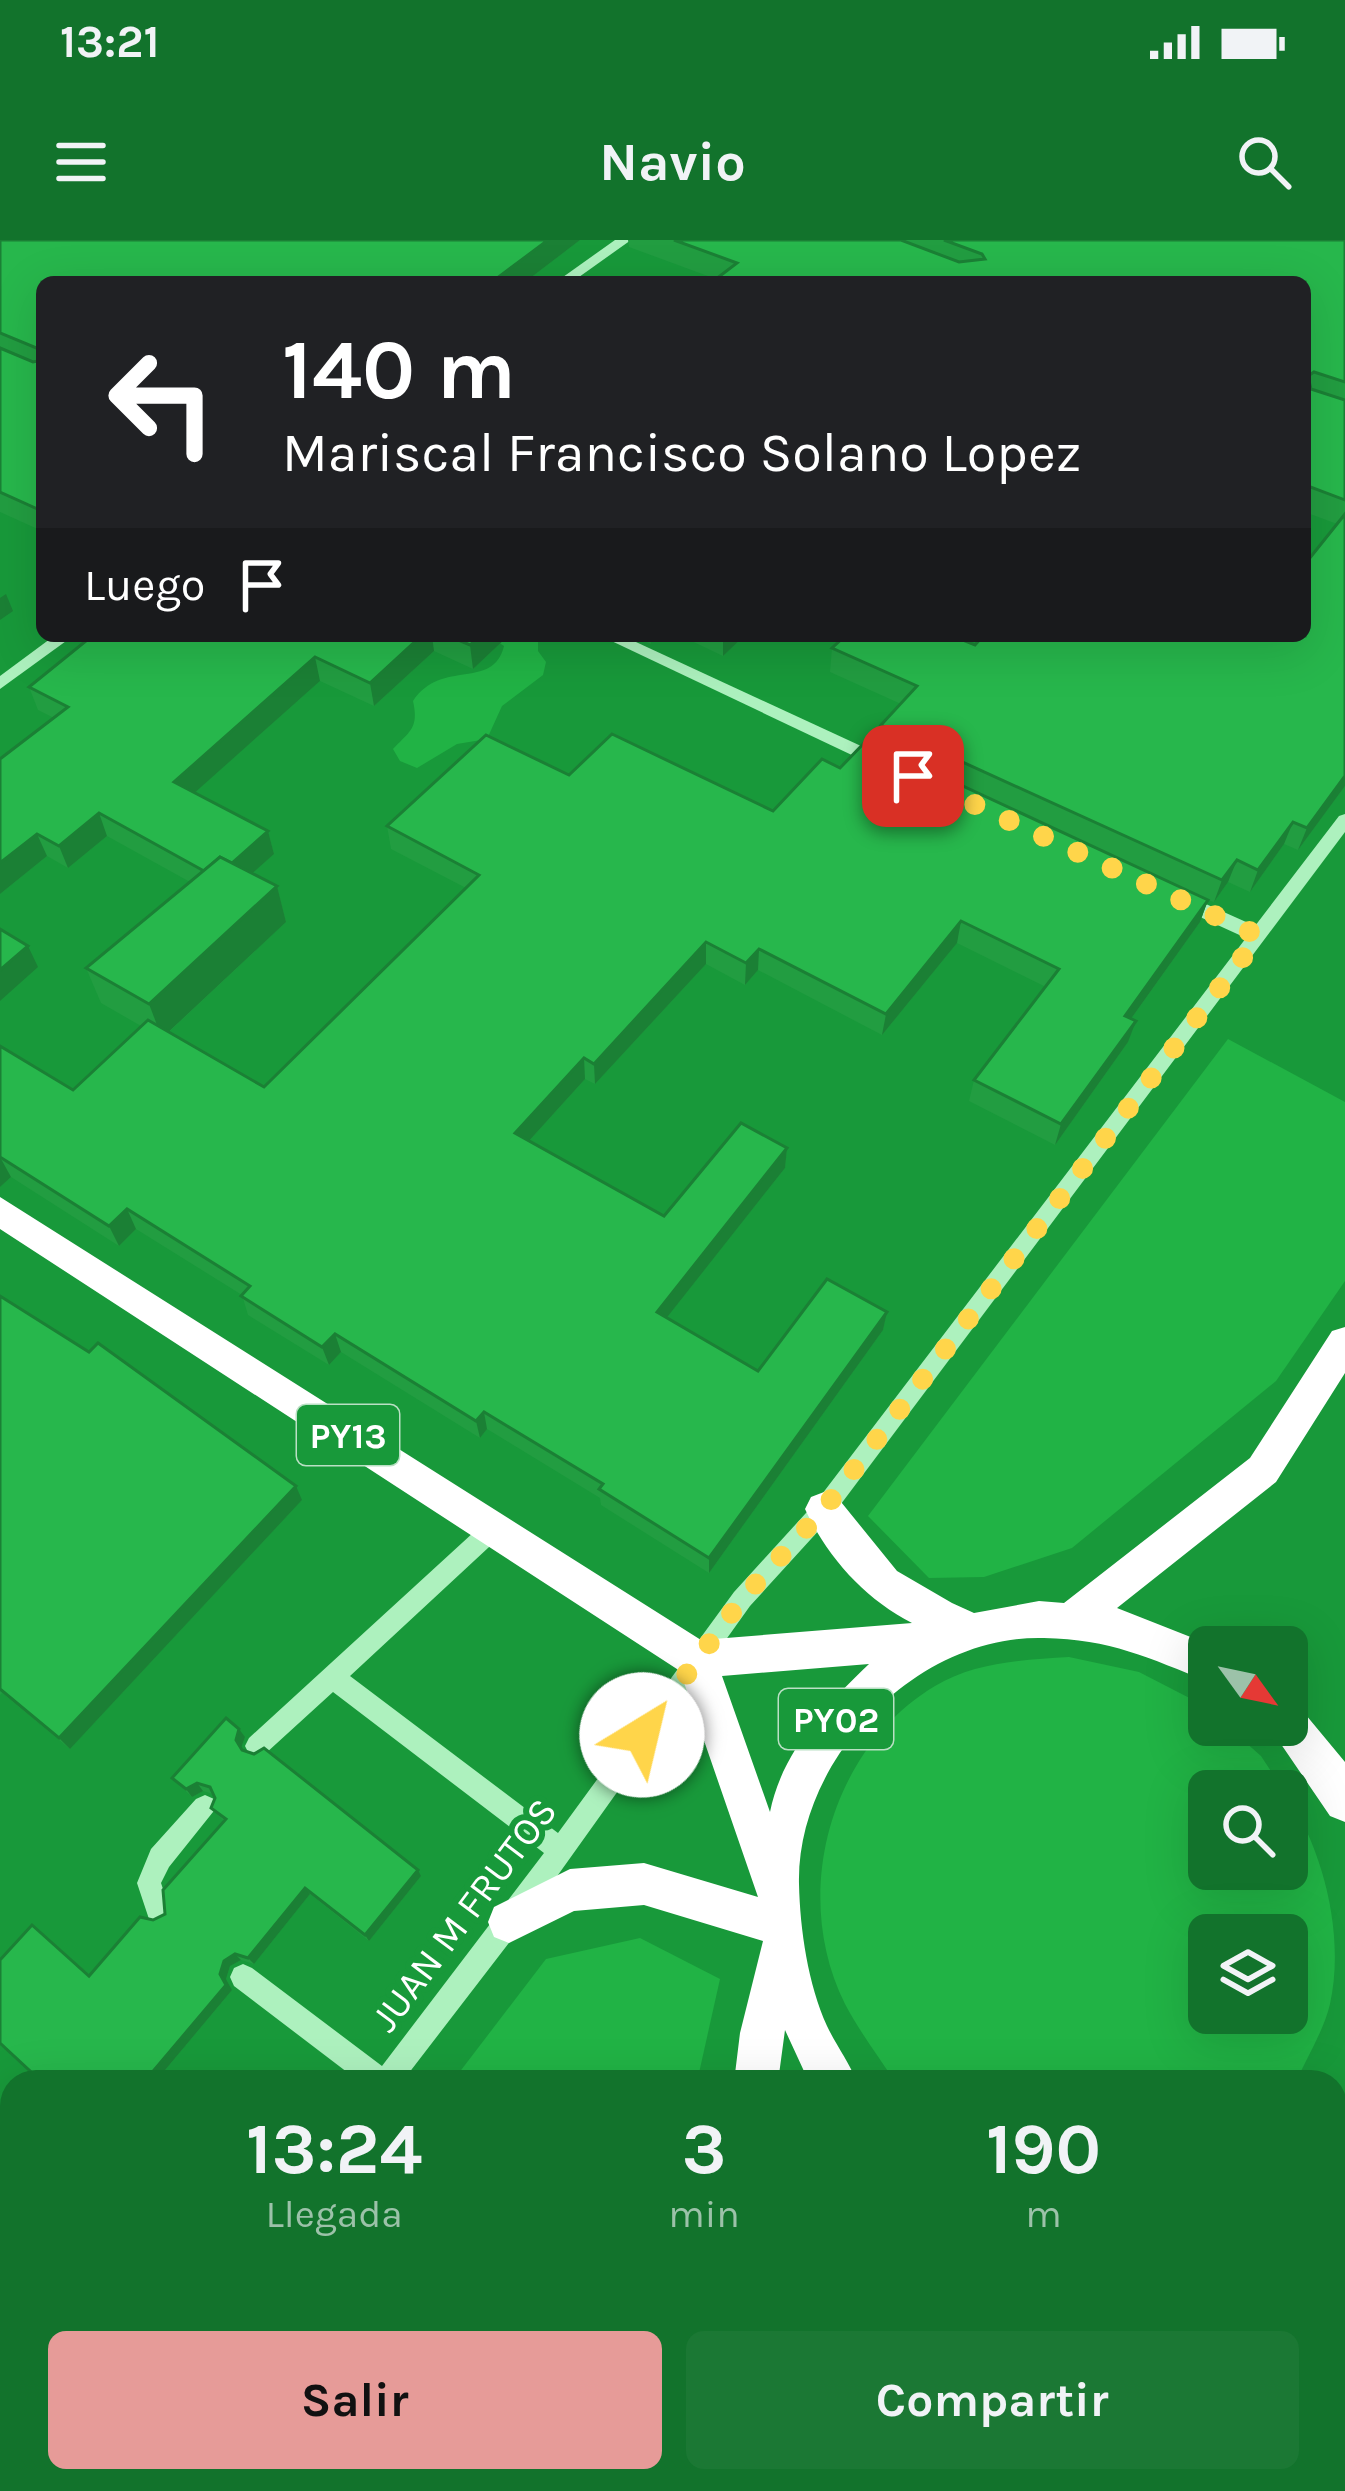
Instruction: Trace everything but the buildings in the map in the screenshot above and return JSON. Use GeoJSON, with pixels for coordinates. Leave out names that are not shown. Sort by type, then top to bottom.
{"type":"FeatureCollection","features":[{"type":"Feature","properties":{"kind":"highway","name":"PY13"},"geometry":{"type":"LineString","coordinates":[[0,1211],[696,1659]]}},
{"type":"Feature","properties":{"kind":"highway"},"geometry":{"type":"LineString","coordinates":[[1074,1618],[1263,1470],[1345,1342]]}},
{"type":"Feature","properties":{"kind":"highway"},"geometry":{"type":"LineString","coordinates":[[824,1509],[863,1567],[895,1597],[953,1634]]}},
{"type":"Feature","properties":{"kind":"highway","name":"PY02"},"geometry":{"type":"LineString","coordinates":[[758,2070],[780,1924],[784,1826],[807,1765],[841,1712],[886,1669],[953,1634],[1037,1617],[1074,1618],[1131,1629],[1188,1654]]}},
{"type":"Feature","properties":{"kind":"highway"},"geometry":{"type":"LineString","coordinates":[[780,1924],[696,1659],[953,1634]]}},
{"type":"Feature","properties":{"kind":"highway"},"geometry":{"type":"LineString","coordinates":[[1306,1746],[1345,1802]]}},
{"type":"Feature","properties":{"kind":"highway"},"geometry":{"type":"LineString","coordinates":[[509,1922],[570,1890],[644,1884],[780,1924]]}},
{"type":"Feature","properties":{"kind":"highway","name":"PY02"},"geometry":{"type":"LineString","coordinates":[[780,1924],[799,2012],[829,2070]]}},
{"type":"Feature","properties":{"kind":"street"},"geometry":{"type":"LineString","coordinates":[[572,276],[624,240]]}},
{"type":"Feature","properties":{"kind":"street"},"geometry":{"type":"LineString","coordinates":[[0,684],[56,642]]}},
{"type":"Feature","properties":{"kind":"street"},"geometry":{"type":"LineString","coordinates":[[622,642],[891,766]]}},
{"type":"Feature","properties":{"kind":"street","name":"JUAN M FRUTOS"},"geometry":{"type":"LineString","coordinates":[[393,2070],[509,1922],[696,1659],[742,1599],[824,1509],[1345,820]]}},
{"type":"Feature","properties":{"kind":"street"},"geometry":{"type":"LineString","coordinates":[[1172,896],[1259,936]]}},
{"type":"Feature","properties":{"kind":"street"},"geometry":{"type":"LineString","coordinates":[[257,1746],[494,1528]]}},
{"type":"Feature","properties":{"kind":"street"},"geometry":{"type":"LineString","coordinates":[[332,1677],[560,1850]]}},
{"type":"Feature","properties":{"kind":"street"},"geometry":{"type":"LineString","coordinates":[[158,1910],[149,1883],[160,1858],[206,1807]]}},
{"type":"Feature","properties":{"kind":"street"},"geometry":{"type":"LineString","coordinates":[[243,1977],[368,2070]]}},
{"type":"Feature","properties":{"kind":"green space"},"geometry":{"type":"Polygon","coordinates":[[[498,642],[538,642],[546,662],[543,675],[502,706],[487,739],[457,744],[417,768],[400,761],[393,749],[414,723],[413,701],[438,681],[489,668],[504,646],[498,642]]]}},
{"type":"Feature","properties":{"kind":"green space"},"geometry":{"type":"Polygon","coordinates":[[[1228,1039],[1345,1102],[1345,1281],[1276,1381],[1072,1548],[984,1577],[929,1578],[868,1516],[1228,1039]]]}},
{"type":"Feature","properties":{"kind":"green space"},"geometry":{"type":"Polygon","coordinates":[[[1069,1657],[1139,1672],[1188,1697],[1188,1746],[1250,1746],[1261,1756],[1270,1770],[1188,1770],[1188,1890],[1308,1890],[1308,1835],[1328,1895],[1335,1951],[1327,2014],[1302,2070],[887,2070],[845,2004],[829,1961],[821,1917],[830,1827],[846,1785],[869,1747],[899,1713],[935,1686],[983,1667],[1069,1657]]]}},
{"type":"Feature","properties":{"kind":"green space"},"geometry":{"type":"Polygon","coordinates":[[[640,1938],[720,1979],[700,2070],[461,2070],[546,1959],[640,1938]]]}},
{"type":"Feature","properties":{"kind":"route"},"geometry":{"type":"LineString","coordinates":[[642,1735],[742,1599],[824,1509],[1259,936],[913,776]]}}]}
